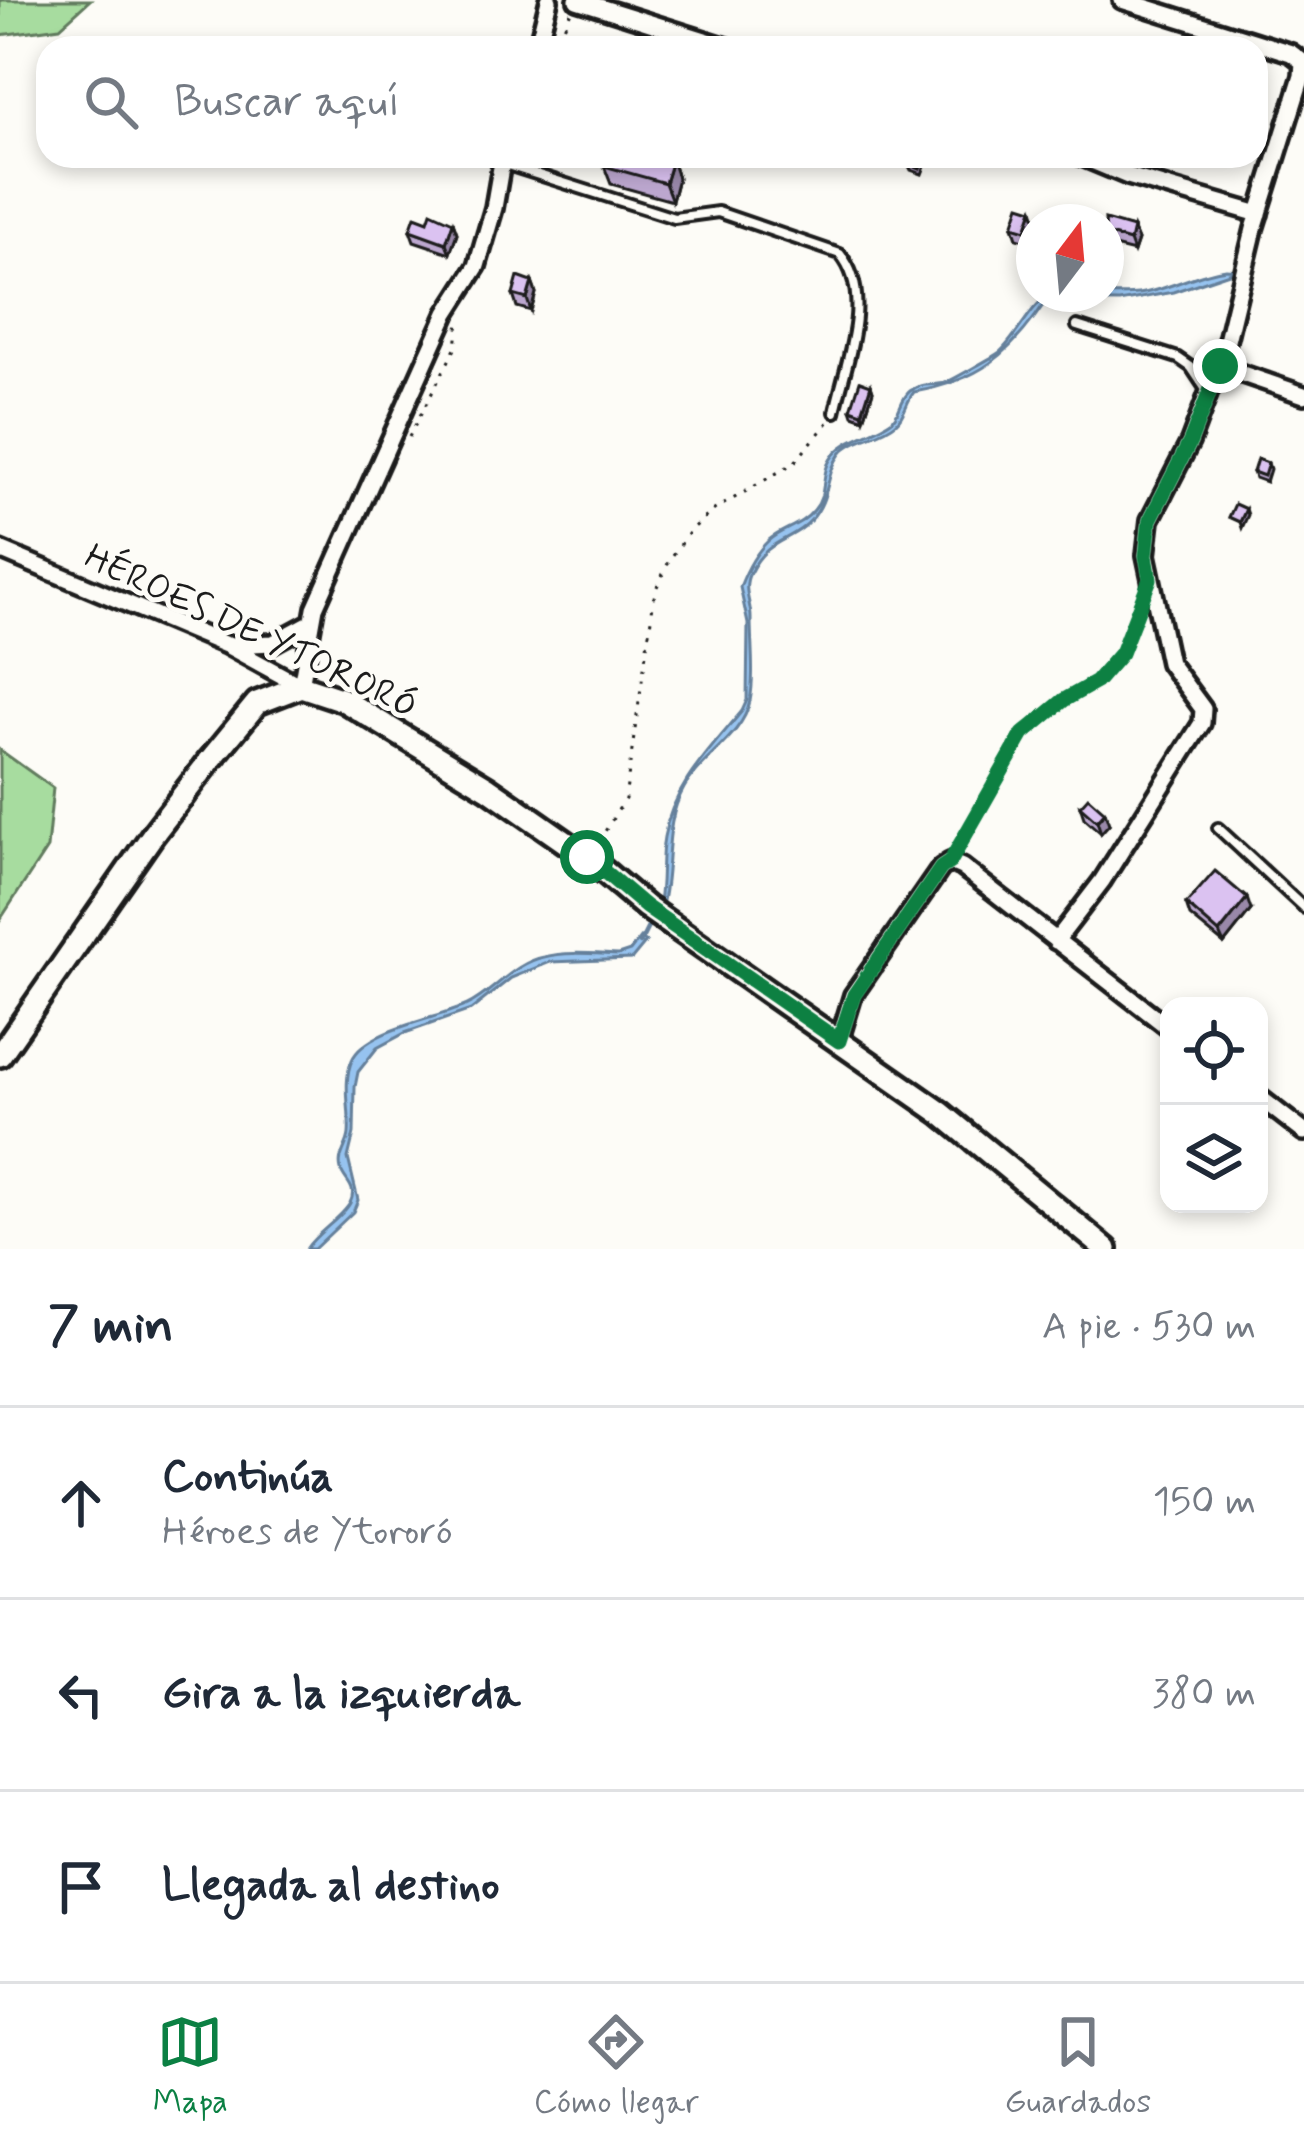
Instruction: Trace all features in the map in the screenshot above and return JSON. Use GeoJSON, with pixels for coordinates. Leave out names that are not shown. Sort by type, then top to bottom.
{"type":"FeatureCollection","features":[{"type":"Feature","properties":{"kind":"main road","name":"HÉROES DE YTORORÓ"},"geometry":{"type":"LineString","coordinates":[[301,686],[344,700],[378,720],[587,857],[646,907],[941,1113],[1106,1249]]}},
{"type":"Feature","properties":{"kind":"main road"},"geometry":{"type":"LineString","coordinates":[[0,1055],[154,832],[256,703],[301,686]]}},
{"type":"Feature","properties":{"kind":"street"},"geometry":{"type":"LineString","coordinates":[[540,36],[549,0]]}},
{"type":"Feature","properties":{"kind":"street"},"geometry":{"type":"LineString","coordinates":[[576,0],[692,36]]}},
{"type":"Feature","properties":{"kind":"street"},"geometry":{"type":"LineString","coordinates":[[1122,0],[1237,36]]}},
{"type":"Feature","properties":{"kind":"street"},"geometry":{"type":"LineString","coordinates":[[1056,941],[1102,881],[1202,723],[1203,709],[1169,663],[1146,556],[1150,520],[1190,442],[1220,366],[1259,214],[1302,76],[1303,62],[1268,46]]}},
{"type":"Feature","properties":{"kind":"street"},"geometry":{"type":"LineString","coordinates":[[301,686],[310,623],[447,313],[480,259],[500,168]]}},
{"type":"Feature","properties":{"kind":"street"},"geometry":{"type":"LineString","coordinates":[[1109,168],[1259,214]]}},
{"type":"Feature","properties":{"kind":"street"},"geometry":{"type":"LineString","coordinates":[[1220,366],[1304,395]]}},
{"type":"Feature","properties":{"kind":"street","name":"HÉROES DE YTORORÓ"},"geometry":{"type":"LineString","coordinates":[[0,550],[226,645],[301,686]]}},
{"type":"Feature","properties":{"kind":"street"},"geometry":{"type":"LineString","coordinates":[[226,645],[273,644],[310,623]]}},
{"type":"Feature","properties":{"kind":"street"},"geometry":{"type":"LineString","coordinates":[[839,1041],[859,986],[941,868],[950,862],[1160,1021]]}},
{"type":"Feature","properties":{"kind":"street"},"geometry":{"type":"LineString","coordinates":[[1268,1104],[1304,1132]]}},
{"type":"Feature","properties":{"kind":"lane"},"geometry":{"type":"LineString","coordinates":[[526,168],[647,212],[674,218],[718,212],[840,254],[852,267],[857,305],[836,412]]}},
{"type":"Feature","properties":{"kind":"lane"},"geometry":{"type":"LineString","coordinates":[[1076,326],[1178,358],[1191,367],[1209,394]]}},
{"type":"Feature","properties":{"kind":"lane"},"geometry":{"type":"LineString","coordinates":[[1218,828],[1304,908]]}},
{"type":"Feature","properties":{"kind":"path"},"geometry":{"type":"LineString","coordinates":[[561,36],[576,0]]}},
{"type":"Feature","properties":{"kind":"path"},"geometry":{"type":"LineString","coordinates":[[587,857],[625,799],[651,608],[670,559],[714,510],[794,464],[836,412]]}},
{"type":"Feature","properties":{"kind":"path"},"geometry":{"type":"LineString","coordinates":[[950,862],[1023,734],[1111,669],[1150,579]]}},
{"type":"Feature","properties":{"kind":"green space"},"geometry":{"type":"Polygon","coordinates":[[[0,0],[90,0],[60,27],[0,35],[0,0]]]}},
{"type":"Feature","properties":{"kind":"green space"},"geometry":{"type":"Polygon","coordinates":[[[0,750],[53,788],[47,848],[0,920],[0,750]]]}},
{"type":"Feature","properties":{"kind":"water"},"geometry":{"type":"Polygon","coordinates":[[[1238,270],[1173,292],[1124,301],[1124,294],[1160,289],[1204,274],[1238,270]]]}},
{"type":"Feature","properties":{"kind":"water"},"geometry":{"type":"Polygon","coordinates":[[[1032,312],[1038,312],[991,363],[957,381],[914,392],[896,423],[840,454],[817,512],[757,561],[747,590],[751,612],[750,701],[739,725],[691,777],[677,802],[662,905],[663,845],[675,801],[694,770],[747,700],[748,624],[740,587],[752,562],[774,536],[814,510],[827,466],[836,453],[891,421],[914,388],[945,383],[1000,352],[1032,312]]]}},
{"type":"Feature","properties":{"kind":"water"},"geometry":{"type":"Polygon","coordinates":[[[640,938],[646,942],[632,959],[550,962],[511,978],[471,1010],[377,1048],[358,1072],[355,1087],[348,1158],[358,1200],[353,1212],[314,1249],[306,1249],[352,1197],[340,1165],[349,1134],[349,1069],[359,1049],[386,1033],[467,1005],[533,960],[562,954],[618,955],[630,951],[640,938]]]}},
{"type":"Feature","properties":{"kind":"building"},"geometry":{"type":"Polygon","coordinates":[[[611,168],[670,168],[665,183],[611,168]]]}},
{"type":"Feature","properties":{"kind":"building"},"geometry":{"type":"Polygon","coordinates":[[[431,212],[453,222],[446,243],[410,230],[415,216],[428,221],[431,212]]]}},
{"type":"Feature","properties":{"kind":"building"},"geometry":{"type":"Polygon","coordinates":[[[1124,225],[1133,228],[1130,241],[1124,239],[1124,225]]]}},
{"type":"Feature","properties":{"kind":"building"},"geometry":{"type":"Polygon","coordinates":[[[518,277],[532,282],[527,299],[513,295],[518,277]]]}},
{"type":"Feature","properties":{"kind":"building"},"geometry":{"type":"Polygon","coordinates":[[[860,381],[871,385],[862,413],[851,409],[860,381]]]}},
{"type":"Feature","properties":{"kind":"building"},"geometry":{"type":"Polygon","coordinates":[[[1257,459],[1268,463],[1264,476],[1253,472],[1257,459]]]}},
{"type":"Feature","properties":{"kind":"building"},"geometry":{"type":"Polygon","coordinates":[[[1235,504],[1246,509],[1240,522],[1229,517],[1235,504]]]}},
{"type":"Feature","properties":{"kind":"building"},"geometry":{"type":"Polygon","coordinates":[[[1088,797],[1105,812],[1097,821],[1080,806],[1088,797]]]}},
{"type":"Feature","properties":{"kind":"building"},"geometry":{"type":"Polygon","coordinates":[[[1215,871],[1247,898],[1219,933],[1186,904],[1215,871]]]}},
{"type":"Feature","properties":{"kind":"waterway"},"geometry":{"type":"LineString","coordinates":[[640,943],[651,921]]}},
{"type":"Feature","properties":{"kind":"route"},"geometry":{"type":"LineString","coordinates":[[587,857],[646,907],[839,1041],[854,995],[941,868],[950,862],[1023,734],[1040,717],[1096,682],[1121,653],[1150,579],[1146,556],[1150,520],[1190,442],[1220,366]]}}]}
